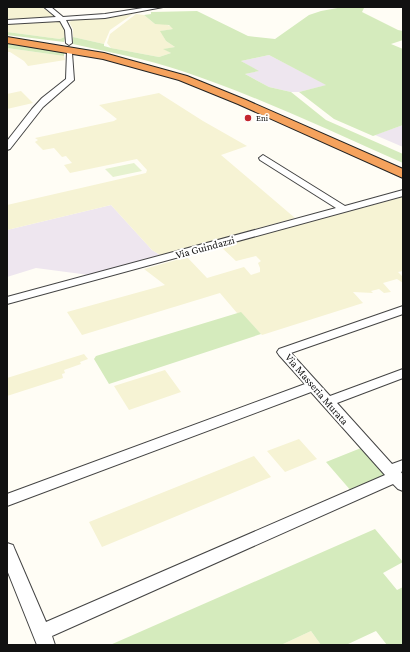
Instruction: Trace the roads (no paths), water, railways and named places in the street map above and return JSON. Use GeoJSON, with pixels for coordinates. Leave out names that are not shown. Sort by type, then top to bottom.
{"type":"FeatureCollection","features":[{"type":"Feature","properties":{"kind":"highway"},"geometry":{"type":"LineString","coordinates":[[7,37],[106,53],[194,78],[241,96],[403,168]]}},
{"type":"Feature","properties":{"kind":"highway"},"geometry":{"type":"LineString","coordinates":[[7,40],[93,54],[133,63],[183,78],[236,99],[403,174]]}},
{"type":"Feature","properties":{"kind":"street"},"geometry":{"type":"LineString","coordinates":[[47,7],[62,19],[67,26],[69,43]]}},
{"type":"Feature","properties":{"kind":"street"},"geometry":{"type":"LineString","coordinates":[[7,22],[105,16],[160,7]]}},
{"type":"Feature","properties":{"kind":"street"},"geometry":{"type":"LineString","coordinates":[[7,147],[46,99],[70,80],[69,52]]}},
{"type":"Feature","properties":{"kind":"street"},"geometry":{"type":"LineString","coordinates":[[263,158],[344,209]]}},
{"type":"Feature","properties":{"kind":"street","name":"Via Guindazzi"},"geometry":{"type":"LineString","coordinates":[[7,301],[403,193]]}},
{"type":"Feature","properties":{"kind":"street","name":"Via Masseria Murata"},"geometry":{"type":"LineString","coordinates":[[398,474],[327,402],[284,354],[284,351],[403,310]]}},
{"type":"Feature","properties":{"kind":"street"},"geometry":{"type":"LineString","coordinates":[[327,402],[403,373]]}},
{"type":"Feature","properties":{"kind":"street"},"geometry":{"type":"LineString","coordinates":[[7,500],[313,386]]}},
{"type":"Feature","properties":{"kind":"street"},"geometry":{"type":"LineString","coordinates":[[7,550],[43,639],[398,474]]}},
{"type":"Feature","properties":{"kind":"place","name":"Eni"},"geometry":{"type":"Point","coordinates":[248,118]}}]}
